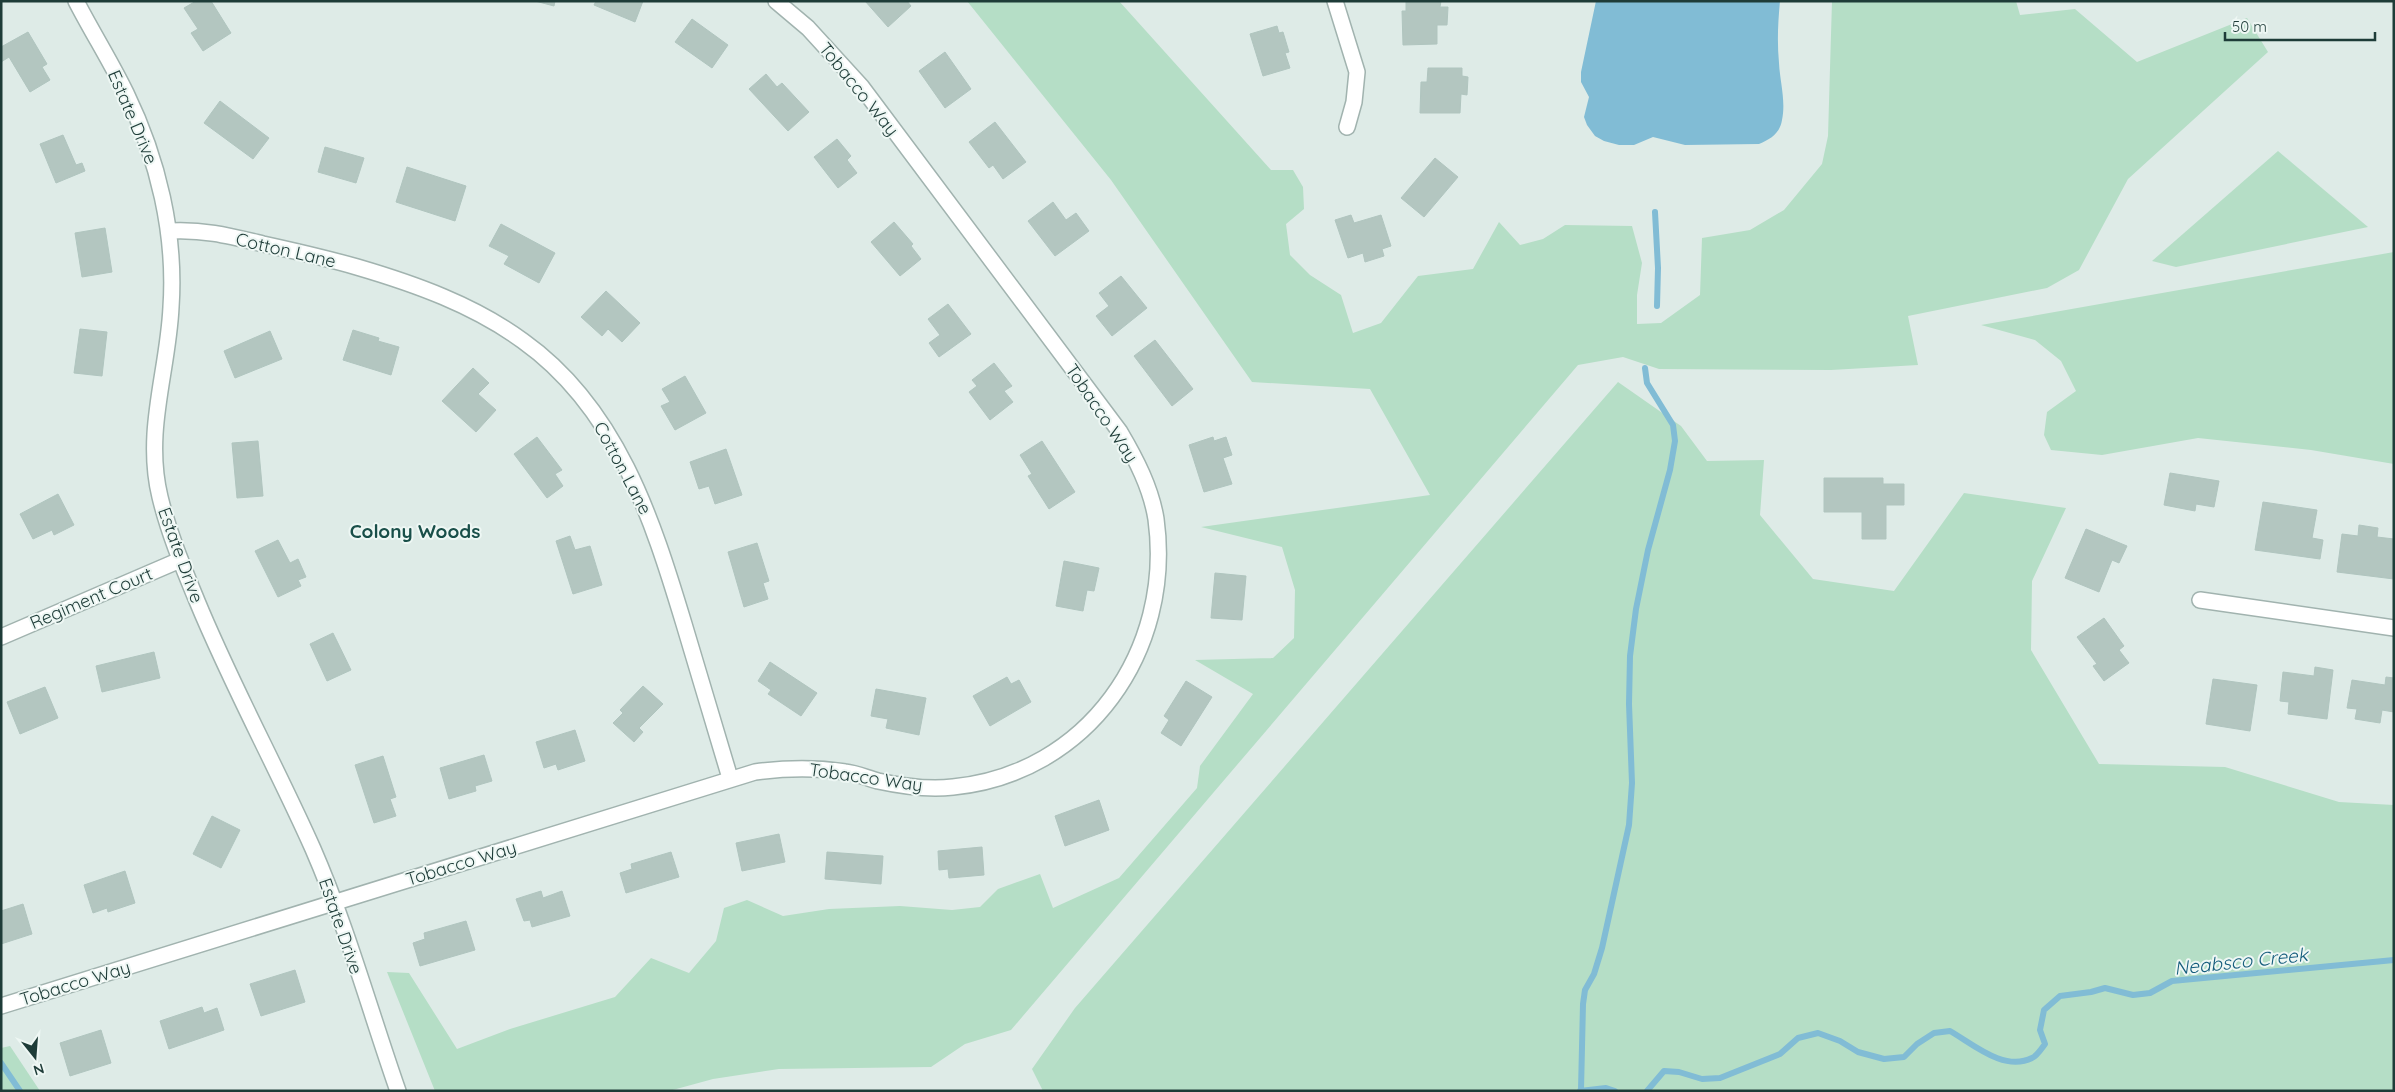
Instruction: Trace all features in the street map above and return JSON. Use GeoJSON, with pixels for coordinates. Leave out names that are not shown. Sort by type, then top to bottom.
{"type":"FeatureCollection","features":[{"type":"Feature","properties":{"kind":"street","name":"Estate Drive"},"geometry":{"type":"LineString","coordinates":[[76,1],[126,93],[145,137],[157,174],[169,231],[172,268],[171,310],[155,422],[155,466],[166,520],[180,560],[218,651],[313,849],[334,903],[398,1091]]}},
{"type":"Feature","properties":{"kind":"street","name":"Tobacco Way"},"geometry":{"type":"LineString","coordinates":[[1,1006],[730,778],[781,768],[814,768],[847,772],[879,781],[912,786],[951,787],[1000,778],[1037,763],[1064,746],[1088,726],[1110,702],[1127,676],[1141,645],[1150,618],[1156,582],[1158,554],[1156,518],[1149,492],[1137,461],[1120,432],[860,86],[808,28],[776,1]]}},
{"type":"Feature","properties":{"kind":"street"},"geometry":{"type":"LineString","coordinates":[[1336,1],[1357,72],[1354,102],[1347,127]]}},
{"type":"Feature","properties":{"kind":"street","name":"Cotton Lane"},"geometry":{"type":"LineString","coordinates":[[169,231],[197,230],[230,236],[322,257],[398,279],[446,298],[491,321],[524,341],[555,367],[582,397],[611,436],[652,523],[730,778]]}},
{"type":"Feature","properties":{"kind":"street","name":"Regiment Court"},"geometry":{"type":"LineString","coordinates":[[1,637],[180,560]]}},
{"type":"Feature","properties":{"kind":"street"},"geometry":{"type":"LineString","coordinates":[[2200,600],[2394,628]]}},
{"type":"Feature","properties":{"kind":"green space"},"geometry":{"type":"Polygon","coordinates":[[[967,1],[1119,1],[1271,170],[1293,170],[1303,187],[1304,209],[1286,224],[1290,255],[1310,275],[1341,295],[1353,333],[1381,323],[1418,276],[1473,269],[1499,222],[1520,245],[1543,239],[1565,225],[1632,226],[1642,263],[1637,295],[1637,324],[1661,323],[1700,295],[1702,238],[1750,230],[1784,210],[1822,164],[1828,136],[1832,1],[2016,1],[2020,15],[2075,9],[2137,62],[2247,18],[2268,52],[2128,179],[2079,270],[2047,288],[1908,316],[1918,365],[1831,370],[1659,369],[1623,357],[1578,365],[1011,1030],[965,1044],[931,1067],[779,1069],[713,1079],[669,1091],[435,1091],[387,972],[409,973],[457,1049],[510,1029],[615,997],[651,958],[689,973],[716,941],[724,908],[747,900],[783,916],[829,909],[900,906],[952,910],[980,907],[998,889],[1040,874],[1053,908],[1119,878],[1197,788],[1200,766],[1253,694],[1195,660],[1273,658],[1294,638],[1295,590],[1282,547],[1201,527],[1430,495],[1370,389],[1252,382],[1111,180],[967,1]]]}},
{"type":"Feature","properties":{"kind":"green space"},"geometry":{"type":"Polygon","coordinates":[[[2278,151],[2368,227],[2176,267],[2152,261],[2278,151]]]}},
{"type":"Feature","properties":{"kind":"green space"},"geometry":{"type":"Polygon","coordinates":[[[2394,252],[2394,464],[2311,450],[2198,438],[2102,455],[2051,450],[2044,435],[2047,412],[2076,391],[2061,361],[2035,340],[1981,325],[2394,252]]]}},
{"type":"Feature","properties":{"kind":"green space"},"geometry":{"type":"Polygon","coordinates":[[[1618,382],[1681,426],[1707,461],[1764,460],[1760,515],[1813,579],[1894,591],[1964,493],[2066,508],[2032,581],[2031,650],[2099,764],[2225,767],[2339,802],[2394,805],[2394,1091],[1043,1091],[1032,1069],[1075,1008],[1618,382]]]}},
{"type":"Feature","properties":{"kind":"green space"},"geometry":{"type":"Polygon","coordinates":[[[10,1046],[40,1091],[1,1091],[1,1048],[10,1046]]]}},
{"type":"Feature","properties":{"kind":"water"},"geometry":{"type":"Polygon","coordinates":[[[1596,1],[1780,1],[1778,47],[1783,113],[1781,125],[1777,132],[1771,138],[1759,144],[1685,145],[1653,137],[1634,145],[1619,145],[1604,141],[1595,136],[1584,117],[1589,97],[1581,82],[1581,72],[1596,1]]]}},
{"type":"Feature","properties":{"kind":"building"},"geometry":{"type":"Polygon","coordinates":[[[196,1],[211,1],[231,33],[203,51],[191,33],[198,29],[184,8],[196,1]]]}},
{"type":"Feature","properties":{"kind":"building"},"geometry":{"type":"Polygon","coordinates":[[[535,1],[555,1],[554,6],[535,1]]]}},
{"type":"Feature","properties":{"kind":"building"},"geometry":{"type":"Polygon","coordinates":[[[596,1],[643,1],[635,22],[594,5],[596,1]]]}},
{"type":"Feature","properties":{"kind":"building"},"geometry":{"type":"Polygon","coordinates":[[[865,1],[907,1],[911,6],[888,27],[865,1]]]}},
{"type":"Feature","properties":{"kind":"building"},"geometry":{"type":"Polygon","coordinates":[[[1406,1],[1441,1],[1440,7],[1448,7],[1447,25],[1437,25],[1437,44],[1403,45],[1402,11],[1406,11],[1406,1]]]}},
{"type":"Feature","properties":{"kind":"building"},"geometry":{"type":"Polygon","coordinates":[[[692,19],[728,45],[712,68],[675,42],[692,19]]]}},
{"type":"Feature","properties":{"kind":"building"},"geometry":{"type":"Polygon","coordinates":[[[1277,26],[1279,33],[1283,32],[1289,52],[1285,53],[1290,68],[1263,76],[1250,34],[1277,26]]]}},
{"type":"Feature","properties":{"kind":"building"},"geometry":{"type":"Polygon","coordinates":[[[28,32],[47,64],[42,67],[50,80],[30,92],[9,57],[1,62],[1,47],[28,32]]]}},
{"type":"Feature","properties":{"kind":"building"},"geometry":{"type":"Polygon","coordinates":[[[945,52],[971,89],[945,108],[919,71],[945,52]]]}},
{"type":"Feature","properties":{"kind":"building"},"geometry":{"type":"Polygon","coordinates":[[[1428,68],[1462,68],[1462,76],[1468,77],[1467,95],[1461,94],[1460,113],[1420,113],[1421,82],[1427,82],[1428,68]]]}},
{"type":"Feature","properties":{"kind":"building"},"geometry":{"type":"Polygon","coordinates":[[[766,74],[777,87],[782,83],[809,112],[788,131],[749,89],[766,74]]]}},
{"type":"Feature","properties":{"kind":"building"},"geometry":{"type":"Polygon","coordinates":[[[220,101],[269,138],[253,159],[204,123],[220,101]]]}},
{"type":"Feature","properties":{"kind":"building"},"geometry":{"type":"Polygon","coordinates":[[[995,122],[1026,162],[1003,179],[993,165],[989,168],[969,142],[995,122]]]}},
{"type":"Feature","properties":{"kind":"building"},"geometry":{"type":"Polygon","coordinates":[[[63,135],[76,165],[82,163],[85,171],[56,183],[40,144],[63,135]]]}},
{"type":"Feature","properties":{"kind":"building"},"geometry":{"type":"Polygon","coordinates":[[[837,139],[851,156],[847,160],[857,173],[838,188],[814,157],[837,139]]]}},
{"type":"Feature","properties":{"kind":"building"},"geometry":{"type":"Polygon","coordinates":[[[325,147],[364,158],[356,183],[318,172],[325,147]]]}},
{"type":"Feature","properties":{"kind":"building"},"geometry":{"type":"Polygon","coordinates":[[[1435,158],[1458,177],[1424,217],[1401,198],[1435,158]]]}},
{"type":"Feature","properties":{"kind":"building"},"geometry":{"type":"Polygon","coordinates":[[[407,167],[466,186],[455,221],[396,202],[407,167]]]}},
{"type":"Feature","properties":{"kind":"building"},"geometry":{"type":"Polygon","coordinates":[[[1053,202],[1066,220],[1076,213],[1089,231],[1055,256],[1028,221],[1053,202]]]}},
{"type":"Feature","properties":{"kind":"building"},"geometry":{"type":"Polygon","coordinates":[[[1351,215],[1354,223],[1381,215],[1391,246],[1382,249],[1384,256],[1365,262],[1363,253],[1348,258],[1335,220],[1351,215]]]}},
{"type":"Feature","properties":{"kind":"building"},"geometry":{"type":"Polygon","coordinates":[[[894,222],[913,244],[911,246],[921,259],[900,276],[871,242],[894,222]]]}},
{"type":"Feature","properties":{"kind":"building"},"geometry":{"type":"Polygon","coordinates":[[[501,224],[555,253],[539,283],[504,264],[509,256],[489,246],[501,224]]]}},
{"type":"Feature","properties":{"kind":"building"},"geometry":{"type":"Polygon","coordinates":[[[105,228],[112,272],[82,277],[75,233],[105,228]]]}},
{"type":"Feature","properties":{"kind":"building"},"geometry":{"type":"Polygon","coordinates":[[[1121,276],[1147,308],[1112,336],[1096,316],[1109,306],[1099,293],[1121,276]]]}},
{"type":"Feature","properties":{"kind":"building"},"geometry":{"type":"Polygon","coordinates":[[[606,291],[640,323],[622,342],[608,329],[602,336],[581,317],[606,291]]]}},
{"type":"Feature","properties":{"kind":"building"},"geometry":{"type":"Polygon","coordinates":[[[948,304],[971,334],[939,357],[929,343],[940,335],[928,319],[948,304]]]}},
{"type":"Feature","properties":{"kind":"building"},"geometry":{"type":"Polygon","coordinates":[[[80,329],[107,332],[102,376],[74,373],[80,329]]]}},
{"type":"Feature","properties":{"kind":"building"},"geometry":{"type":"Polygon","coordinates":[[[353,330],[379,338],[378,341],[399,347],[391,375],[343,360],[353,330]]]}},
{"type":"Feature","properties":{"kind":"building"},"geometry":{"type":"Polygon","coordinates":[[[270,331],[282,359],[235,378],[224,351],[270,331]]]}},
{"type":"Feature","properties":{"kind":"building"},"geometry":{"type":"Polygon","coordinates":[[[1155,340],[1193,389],[1172,406],[1134,356],[1155,340]]]}},
{"type":"Feature","properties":{"kind":"building"},"geometry":{"type":"Polygon","coordinates":[[[994,363],[1012,386],[1004,391],[1013,402],[990,420],[969,392],[977,386],[972,380],[994,363]]]}},
{"type":"Feature","properties":{"kind":"building"},"geometry":{"type":"Polygon","coordinates":[[[473,368],[489,383],[478,394],[496,410],[476,432],[442,401],[473,368]]]}},
{"type":"Feature","properties":{"kind":"building"},"geometry":{"type":"Polygon","coordinates":[[[685,376],[706,413],[675,430],[661,406],[670,402],[662,389],[685,376]]]}},
{"type":"Feature","properties":{"kind":"building"},"geometry":{"type":"Polygon","coordinates":[[[537,437],[562,470],[555,474],[563,486],[547,498],[514,454],[537,437]]]}},
{"type":"Feature","properties":{"kind":"building"},"geometry":{"type":"Polygon","coordinates":[[[1213,437],[1214,441],[1226,437],[1232,455],[1223,458],[1232,484],[1204,492],[1189,445],[1213,437]]]}},
{"type":"Feature","properties":{"kind":"building"},"geometry":{"type":"Polygon","coordinates":[[[258,441],[263,496],[237,498],[232,443],[258,441]]]}},
{"type":"Feature","properties":{"kind":"building"},"geometry":{"type":"Polygon","coordinates":[[[1042,441],[1075,492],[1049,509],[1028,476],[1032,474],[1020,455],[1042,441]]]}},
{"type":"Feature","properties":{"kind":"building"},"geometry":{"type":"Polygon","coordinates":[[[726,449],[742,495],[715,504],[709,486],[699,489],[690,462],[726,449]]]}},
{"type":"Feature","properties":{"kind":"building"},"geometry":{"type":"Polygon","coordinates":[[[2170,473],[2219,481],[2214,507],[2196,504],[2195,511],[2164,505],[2170,473]]]}},
{"type":"Feature","properties":{"kind":"building"},"geometry":{"type":"Polygon","coordinates":[[[1824,478],[1883,478],[1883,484],[1904,484],[1904,505],[1886,505],[1886,539],[1862,539],[1862,512],[1824,512],[1824,478]]]}},
{"type":"Feature","properties":{"kind":"building"},"geometry":{"type":"Polygon","coordinates":[[[58,494],[74,525],[54,535],[52,530],[33,539],[20,514],[58,494]]]}},
{"type":"Feature","properties":{"kind":"building"},"geometry":{"type":"Polygon","coordinates":[[[2263,502],[2317,510],[2312,538],[2323,540],[2320,559],[2255,550],[2263,502]]]}},
{"type":"Feature","properties":{"kind":"building"},"geometry":{"type":"Polygon","coordinates":[[[2359,525],[2378,528],[2377,537],[2394,539],[2394,579],[2337,572],[2342,534],[2358,536],[2359,525]]]}},
{"type":"Feature","properties":{"kind":"building"},"geometry":{"type":"Polygon","coordinates":[[[2086,529],[2127,546],[2119,563],[2112,560],[2099,592],[2065,578],[2086,529]]]}},
{"type":"Feature","properties":{"kind":"building"},"geometry":{"type":"Polygon","coordinates":[[[570,536],[575,550],[590,546],[602,585],[573,594],[556,541],[570,536]]]}},
{"type":"Feature","properties":{"kind":"building"},"geometry":{"type":"Polygon","coordinates":[[[278,540],[290,563],[298,559],[306,577],[298,580],[301,586],[278,597],[255,551],[278,540]]]}},
{"type":"Feature","properties":{"kind":"building"},"geometry":{"type":"Polygon","coordinates":[[[757,543],[769,581],[763,583],[768,599],[744,607],[728,552],[757,543]]]}},
{"type":"Feature","properties":{"kind":"building"},"geometry":{"type":"Polygon","coordinates":[[[1064,561],[1099,568],[1094,591],[1087,590],[1083,611],[1056,606],[1064,561]]]}},
{"type":"Feature","properties":{"kind":"building"},"geometry":{"type":"Polygon","coordinates":[[[1215,573],[1246,576],[1242,620],[1211,618],[1215,573]]]}},
{"type":"Feature","properties":{"kind":"building"},"geometry":{"type":"Polygon","coordinates":[[[2104,618],[2124,646],[2119,650],[2129,663],[2104,681],[2093,666],[2097,664],[2077,637],[2104,618]]]}},
{"type":"Feature","properties":{"kind":"building"},"geometry":{"type":"Polygon","coordinates":[[[333,633],[351,670],[327,681],[310,644],[333,633]]]}},
{"type":"Feature","properties":{"kind":"building"},"geometry":{"type":"Polygon","coordinates":[[[154,652],[160,678],[102,692],[96,666],[154,652]]]}},
{"type":"Feature","properties":{"kind":"building"},"geometry":{"type":"Polygon","coordinates":[[[770,662],[817,693],[801,716],[768,694],[771,690],[758,681],[770,662]]]}},
{"type":"Feature","properties":{"kind":"building"},"geometry":{"type":"Polygon","coordinates":[[[2315,667],[2333,670],[2327,719],[2288,714],[2289,702],[2280,701],[2283,672],[2314,676],[2315,667]]]}},
{"type":"Feature","properties":{"kind":"building"},"geometry":{"type":"Polygon","coordinates":[[[1007,677],[1011,684],[1019,680],[1031,702],[990,726],[973,696],[1007,677]]]}},
{"type":"Feature","properties":{"kind":"building"},"geometry":{"type":"Polygon","coordinates":[[[2386,677],[2394,678],[2394,712],[2382,710],[2380,723],[2355,719],[2357,709],[2347,708],[2352,680],[2385,685],[2386,677]]]}},
{"type":"Feature","properties":{"kind":"building"},"geometry":{"type":"Polygon","coordinates":[[[2213,679],[2257,685],[2250,731],[2206,724],[2213,679]]]}},
{"type":"Feature","properties":{"kind":"building"},"geometry":{"type":"Polygon","coordinates":[[[1186,681],[1212,697],[1181,746],[1161,733],[1169,720],[1164,716],[1186,681]]]}},
{"type":"Feature","properties":{"kind":"building"},"geometry":{"type":"Polygon","coordinates":[[[643,686],[663,704],[639,728],[643,732],[634,742],[613,723],[623,713],[620,710],[643,686]]]}},
{"type":"Feature","properties":{"kind":"building"},"geometry":{"type":"Polygon","coordinates":[[[45,687],[58,718],[20,734],[7,702],[45,687]]]}},
{"type":"Feature","properties":{"kind":"building"},"geometry":{"type":"Polygon","coordinates":[[[876,689],[926,698],[919,735],[886,728],[888,719],[871,716],[876,689]]]}},
{"type":"Feature","properties":{"kind":"building"},"geometry":{"type":"Polygon","coordinates":[[[575,730],[585,761],[558,770],[556,764],[544,768],[536,742],[575,730]]]}},
{"type":"Feature","properties":{"kind":"building"},"geometry":{"type":"Polygon","coordinates":[[[484,755],[492,781],[475,786],[476,791],[449,799],[440,768],[484,755]]]}},
{"type":"Feature","properties":{"kind":"building"},"geometry":{"type":"Polygon","coordinates":[[[383,756],[396,797],[390,799],[396,816],[374,823],[355,765],[383,756]]]}},
{"type":"Feature","properties":{"kind":"building"},"geometry":{"type":"Polygon","coordinates":[[[1099,800],[1109,830],[1065,846],[1055,816],[1099,800]]]}},
{"type":"Feature","properties":{"kind":"building"},"geometry":{"type":"Polygon","coordinates":[[[212,816],[240,830],[221,868],[193,854],[212,816]]]}},
{"type":"Feature","properties":{"kind":"building"},"geometry":{"type":"Polygon","coordinates":[[[779,834],[785,862],[742,871],[736,843],[779,834]]]}},
{"type":"Feature","properties":{"kind":"building"},"geometry":{"type":"Polygon","coordinates":[[[982,847],[984,875],[949,878],[948,869],[939,870],[938,851],[982,847]]]}},
{"type":"Feature","properties":{"kind":"building"},"geometry":{"type":"Polygon","coordinates":[[[671,852],[679,877],[626,893],[620,873],[632,869],[631,864],[671,852]]]}},
{"type":"Feature","properties":{"kind":"building"},"geometry":{"type":"Polygon","coordinates":[[[827,852],[883,856],[881,884],[825,879],[827,852]]]}},
{"type":"Feature","properties":{"kind":"building"},"geometry":{"type":"Polygon","coordinates":[[[125,871],[135,903],[108,912],[107,908],[93,913],[84,885],[125,871]]]}},
{"type":"Feature","properties":{"kind":"building"},"geometry":{"type":"Polygon","coordinates":[[[541,891],[543,898],[562,891],[570,916],[532,927],[530,920],[524,921],[516,899],[541,891]]]}},
{"type":"Feature","properties":{"kind":"building"},"geometry":{"type":"Polygon","coordinates":[[[23,904],[32,934],[1,944],[1,911],[23,904]]]}},
{"type":"Feature","properties":{"kind":"building"},"geometry":{"type":"Polygon","coordinates":[[[466,921],[475,950],[420,966],[413,943],[425,939],[424,933],[466,921]]]}},
{"type":"Feature","properties":{"kind":"building"},"geometry":{"type":"Polygon","coordinates":[[[295,970],[305,1002],[261,1016],[250,984],[295,970]]]}},
{"type":"Feature","properties":{"kind":"building"},"geometry":{"type":"Polygon","coordinates":[[[202,1007],[204,1013],[217,1008],[224,1030],[169,1049],[160,1021],[202,1007]]]}},
{"type":"Feature","properties":{"kind":"building"},"geometry":{"type":"Polygon","coordinates":[[[101,1030],[111,1063],[70,1076],[60,1043],[101,1030]]]}},
{"type":"Feature","properties":{"kind":"waterway"},"geometry":{"type":"LineString","coordinates":[[1655,212],[1658,268],[1657,306]]}},
{"type":"Feature","properties":{"kind":"waterway"},"geometry":{"type":"LineString","coordinates":[[1581,1090],[1585,990],[1594,974],[1602,948],[1629,825],[1632,783],[1629,704],[1630,656],[1636,609],[1648,550],[1670,470],[1675,441],[1673,425],[1647,383],[1645,368]]}},
{"type":"Feature","properties":{"kind":"waterway","name":"Neabsco Creek"},"geometry":{"type":"LineString","coordinates":[[1647,1091],[1664,1071],[1679,1072],[1702,1079],[1720,1078],[1780,1054],[1798,1038],[1818,1033],[1840,1041],[1858,1052],[1884,1059],[1904,1057],[1917,1044],[1934,1033],[1950,1031],[1989,1055],[2011,1062],[2021,1061],[2034,1057],[2045,1044],[2040,1030],[2044,1010],[2060,996],[2105,988],[2133,995],[2150,993],[2172,981],[2394,960]]}},
{"type":"Feature","properties":{"kind":"waterway"},"geometry":{"type":"LineString","coordinates":[[1,1063],[20,1091]]}},
{"type":"Feature","properties":{"kind":"waterway","name":"Neabsco Creek"},"geometry":{"type":"LineString","coordinates":[[1580,1091],[1606,1088],[1615,1091]]}},
{"type":"Feature","properties":{"kind":"district","name":"Colony Woods"},"geometry":{"type":"Point","coordinates":[415,531]}}]}
